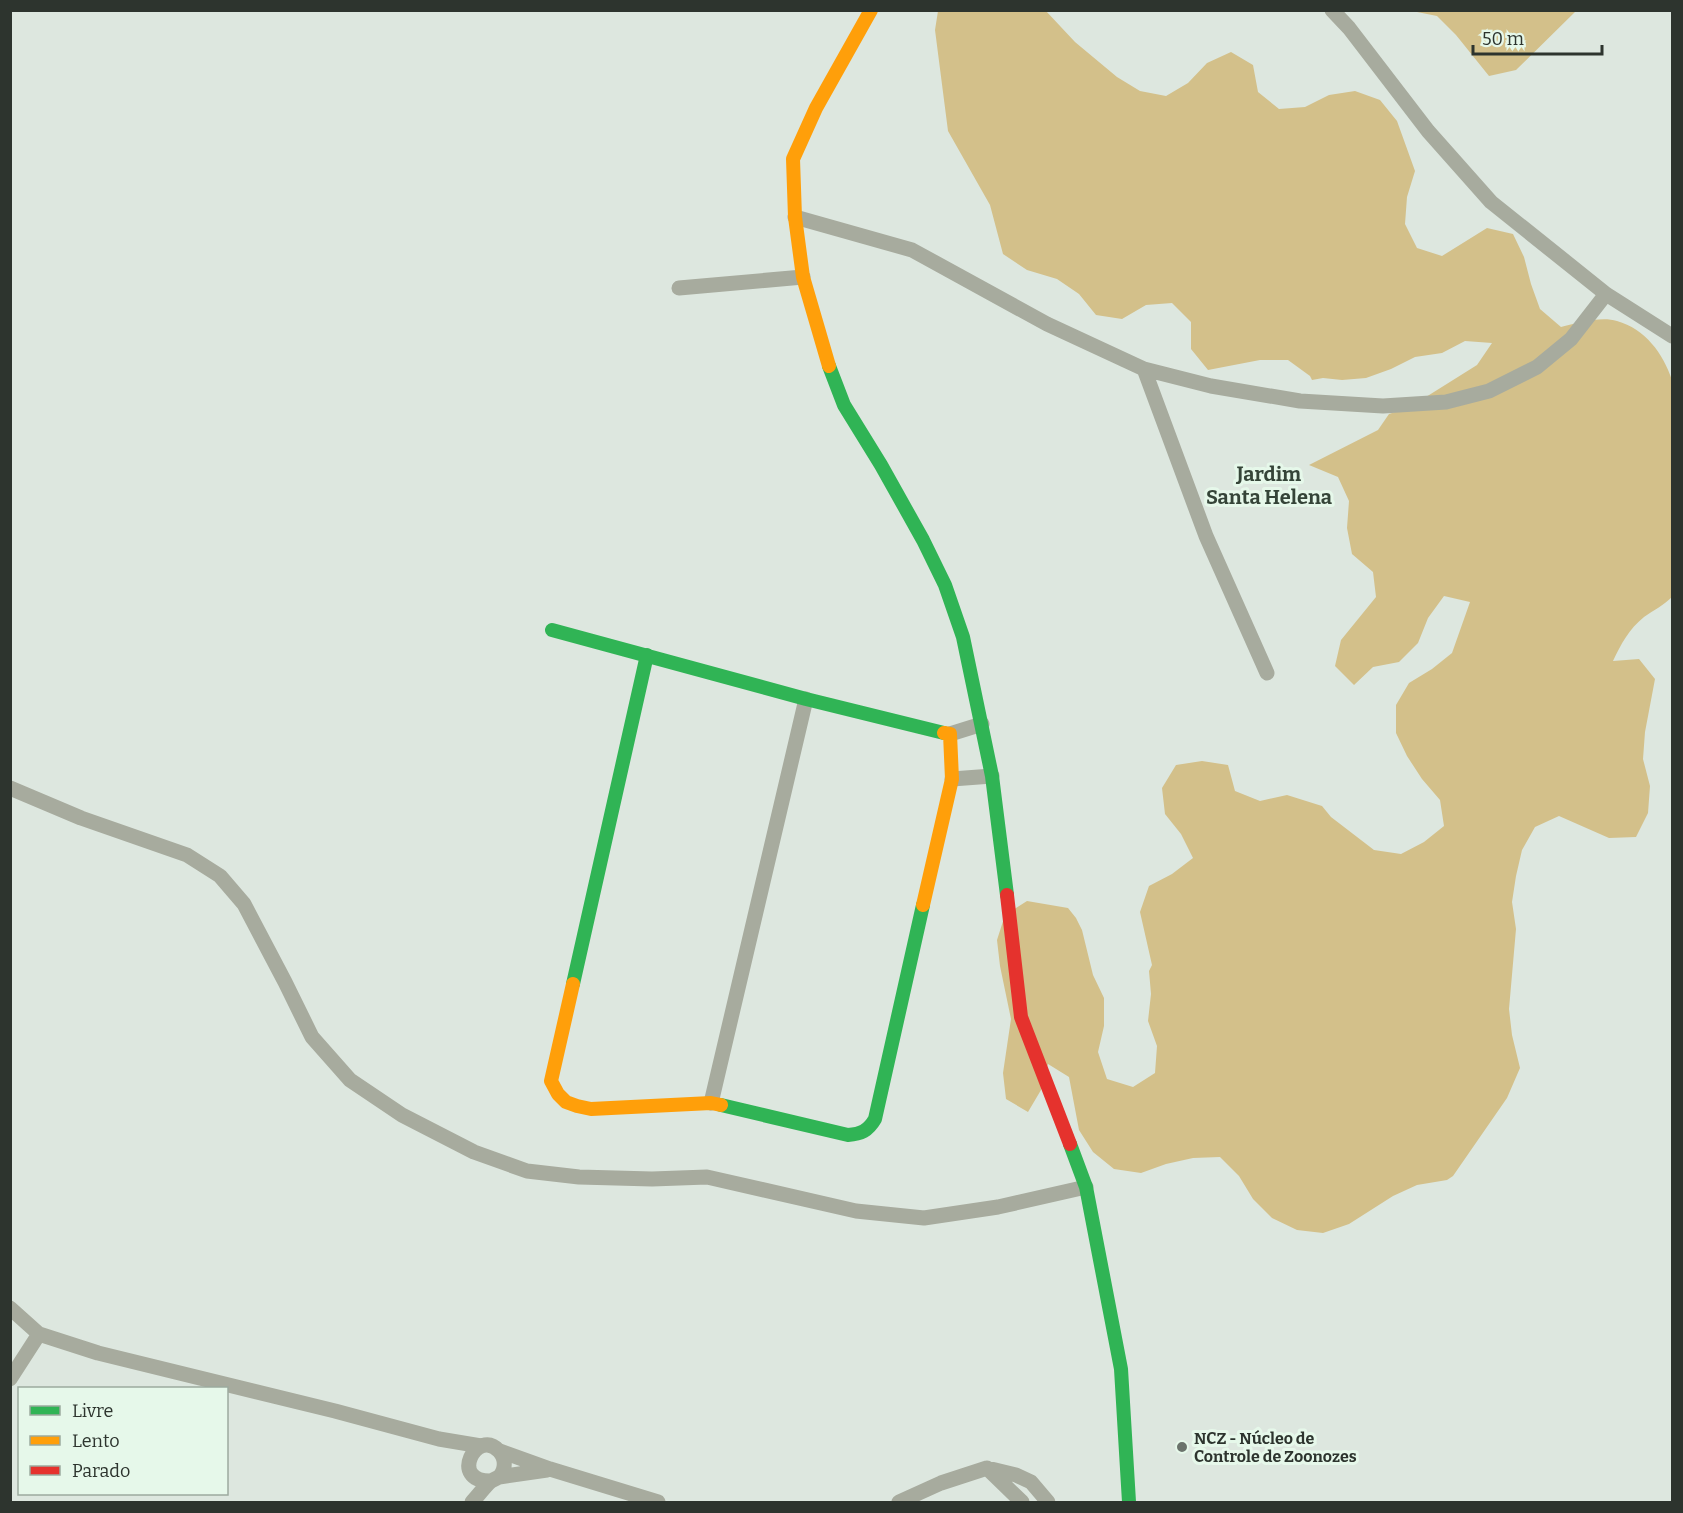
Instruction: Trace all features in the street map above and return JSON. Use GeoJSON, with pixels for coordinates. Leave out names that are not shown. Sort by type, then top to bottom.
{"type":"FeatureCollection","features":[{"type":"Feature","properties":{"kind":"street"},"geometry":{"type":"LineString","coordinates":[[871,10],[816,108],[793,159],[795,217],[803,277],[826,357],[844,405],[923,540],[945,585],[963,637],[992,776],[1021,1017],[1086,1187],[1121,1369],[1129,1503]]}},
{"type":"Feature","properties":{"kind":"street"},"geometry":{"type":"LineString","coordinates":[[1332,10],[1349,28],[1428,131],[1491,202],[1606,294],[1672,336]]}},
{"type":"Feature","properties":{"kind":"street"},"geometry":{"type":"LineString","coordinates":[[795,217],[912,250],[1047,324],[1144,369],[1211,386],[1300,401],[1383,406],[1446,402],[1489,391],[1537,367],[1571,339],[1606,294]]}},
{"type":"Feature","properties":{"kind":"street"},"geometry":{"type":"LineString","coordinates":[[679,288],[803,277]]}},
{"type":"Feature","properties":{"kind":"street"},"geometry":{"type":"LineString","coordinates":[[1144,369],[1206,536],[1267,673]]}},
{"type":"Feature","properties":{"kind":"street"},"geometry":{"type":"LineString","coordinates":[[552,630],[806,699],[950,734],[982,724]]}},
{"type":"Feature","properties":{"kind":"street"},"geometry":{"type":"LineString","coordinates":[[647,655],[551,1081],[555,1093],[574,1107],[591,1109],[711,1103],[848,1135],[861,1134],[870,1128],[875,1119],[952,779],[950,734]]}},
{"type":"Feature","properties":{"kind":"street"},"geometry":{"type":"LineString","coordinates":[[711,1103],[806,699]]}},
{"type":"Feature","properties":{"kind":"street"},"geometry":{"type":"LineString","coordinates":[[952,779],[992,776]]}},
{"type":"Feature","properties":{"kind":"street"},"geometry":{"type":"LineString","coordinates":[[10,788],[81,818],[187,855],[220,876],[244,904],[312,1037],[350,1080],[402,1115],[474,1152],[527,1171],[579,1177],[652,1179],[707,1177],[856,1211],[924,1218],[999,1207],[1086,1187]]}},
{"type":"Feature","properties":{"kind":"street"},"geometry":{"type":"LineString","coordinates":[[10,1308],[39,1334],[98,1353],[439,1439],[494,1447],[550,1469],[658,1503]]}},
{"type":"Feature","properties":{"kind":"street"},"geometry":{"type":"LineString","coordinates":[[10,1379],[39,1334]]}},
{"type":"Feature","properties":{"kind":"street"},"geometry":{"type":"LineString","coordinates":[[439,1439],[469,1468],[476,1478],[483,1482],[550,1469]]}},
{"type":"Feature","properties":{"kind":"street"},"geometry":{"type":"LineString","coordinates":[[465,1503],[470,1456],[481,1446]]}},
{"type":"Feature","properties":{"kind":"street"},"geometry":{"type":"LineString","coordinates":[[472,1503],[504,1469],[504,1459],[500,1451]]}},
{"type":"Feature","properties":{"kind":"street"},"geometry":{"type":"LineString","coordinates":[[987,1468],[1022,1503]]}},
{"type":"Feature","properties":{"kind":"street"},"geometry":{"type":"LineString","coordinates":[[899,1503],[941,1483],[987,1468],[1016,1474],[1031,1482],[1048,1503]]}},
{"type":"Feature","properties":{"kind":"shaded area"},"geometry":{"type":"Polygon","coordinates":[[[938,11],[1046,11],[1075,42],[1117,77],[1140,91],[1166,96],[1188,83],[1207,63],[1231,52],[1253,65],[1258,92],[1279,109],[1305,107],[1329,95],[1355,91],[1380,100],[1397,121],[1415,171],[1407,197],[1405,224],[1417,248],[1442,256],[1487,228],[1513,234],[1524,257],[1540,309],[1561,327],[1604,319],[1627,325],[1652,343],[1664,361],[1672,380],[1672,597],[1634,627],[1622,643],[1613,661],[1639,659],[1655,679],[1645,732],[1643,759],[1650,786],[1648,813],[1636,837],[1609,838],[1559,816],[1535,827],[1522,850],[1512,902],[1516,929],[1509,1009],[1512,1035],[1520,1068],[1507,1098],[1453,1176],[1447,1180],[1417,1185],[1393,1196],[1349,1224],[1323,1233],[1297,1230],[1272,1218],[1253,1199],[1239,1176],[1220,1157],[1193,1158],[1141,1173],[1114,1169],[1093,1152],[1079,1130],[1069,1077],[1048,1064],[1041,1090],[1028,1112],[1006,1099],[1003,1073],[1011,1019],[997,940],[1005,915],[1027,901],[1068,908],[1082,930],[1093,975],[1104,998],[1104,1026],[1098,1052],[1107,1079],[1133,1087],[1155,1073],[1157,1046],[1148,1021],[1151,994],[1149,971],[1152,965],[1140,912],[1149,886],[1172,874],[1193,858],[1181,834],[1165,814],[1162,788],[1176,765],[1202,761],[1228,765],[1235,791],[1260,801],[1287,795],[1322,806],[1331,817],[1374,850],[1401,854],[1424,842],[1444,826],[1440,800],[1422,779],[1396,733],[1396,705],[1409,683],[1452,653],[1470,602],[1444,596],[1428,618],[1418,643],[1399,662],[1373,667],[1354,685],[1335,666],[1341,640],[1376,597],[1373,572],[1352,554],[1347,528],[1349,501],[1338,477],[1309,465],[1378,430],[1389,414],[1410,407],[1477,365],[1492,343],[1465,341],[1442,353],[1415,357],[1366,378],[1312,380],[1288,360],[1260,360],[1208,370],[1191,349],[1191,322],[1172,303],[1146,305],[1122,319],[1096,315],[1079,294],[1057,279],[1027,270],[1003,254],[990,205],[948,131],[935,30],[938,11]]]}},
{"type":"Feature","properties":{"kind":"shaded area"},"geometry":{"type":"Polygon","coordinates":[[[1412,11],[1576,11],[1516,70],[1489,76],[1456,35],[1437,16],[1412,11]]]}},
{"type":"Feature","properties":{"kind":"traffic: fast"},"geometry":{"type":"LineString","coordinates":[[829,366],[844,405],[923,540],[945,585],[963,637],[992,776],[1007,895]]}},
{"type":"Feature","properties":{"kind":"traffic: fast"},"geometry":{"type":"LineString","coordinates":[[552,630],[806,699],[944,733]]}},
{"type":"Feature","properties":{"kind":"traffic: fast"},"geometry":{"type":"LineString","coordinates":[[573,984],[647,655]]}},
{"type":"Feature","properties":{"kind":"traffic: fast"},"geometry":{"type":"LineString","coordinates":[[721,1105],[848,1135],[867,1129],[875,1119],[923,905]]}},
{"type":"Feature","properties":{"kind":"traffic: fast"},"geometry":{"type":"LineString","coordinates":[[1070,1144],[1086,1187],[1121,1369],[1129,1502]]}},
{"type":"Feature","properties":{"kind":"traffic: slow"},"geometry":{"type":"LineString","coordinates":[[829,366],[803,277],[795,217],[793,159],[816,108],[871,10]]}},
{"type":"Feature","properties":{"kind":"traffic: slow"},"geometry":{"type":"LineString","coordinates":[[923,905],[952,779],[950,734],[944,733]]}},
{"type":"Feature","properties":{"kind":"traffic: slow"},"geometry":{"type":"LineString","coordinates":[[573,984],[551,1081],[558,1094],[566,1102],[591,1109],[711,1103],[721,1105]]}},
{"type":"Feature","properties":{"kind":"traffic: jam"},"geometry":{"type":"LineString","coordinates":[[1007,895],[1021,1017],[1070,1144]]}},
{"type":"Feature","properties":{"kind":"place","name":"NCZ - Núcleo de Controle de Zoonozes"},"geometry":{"type":"Point","coordinates":[1182,1447]}},
{"type":"Feature","properties":{"kind":"district","name":"Jardim Santa Helena"},"geometry":{"type":"Point","coordinates":[1269,486]}}]}
